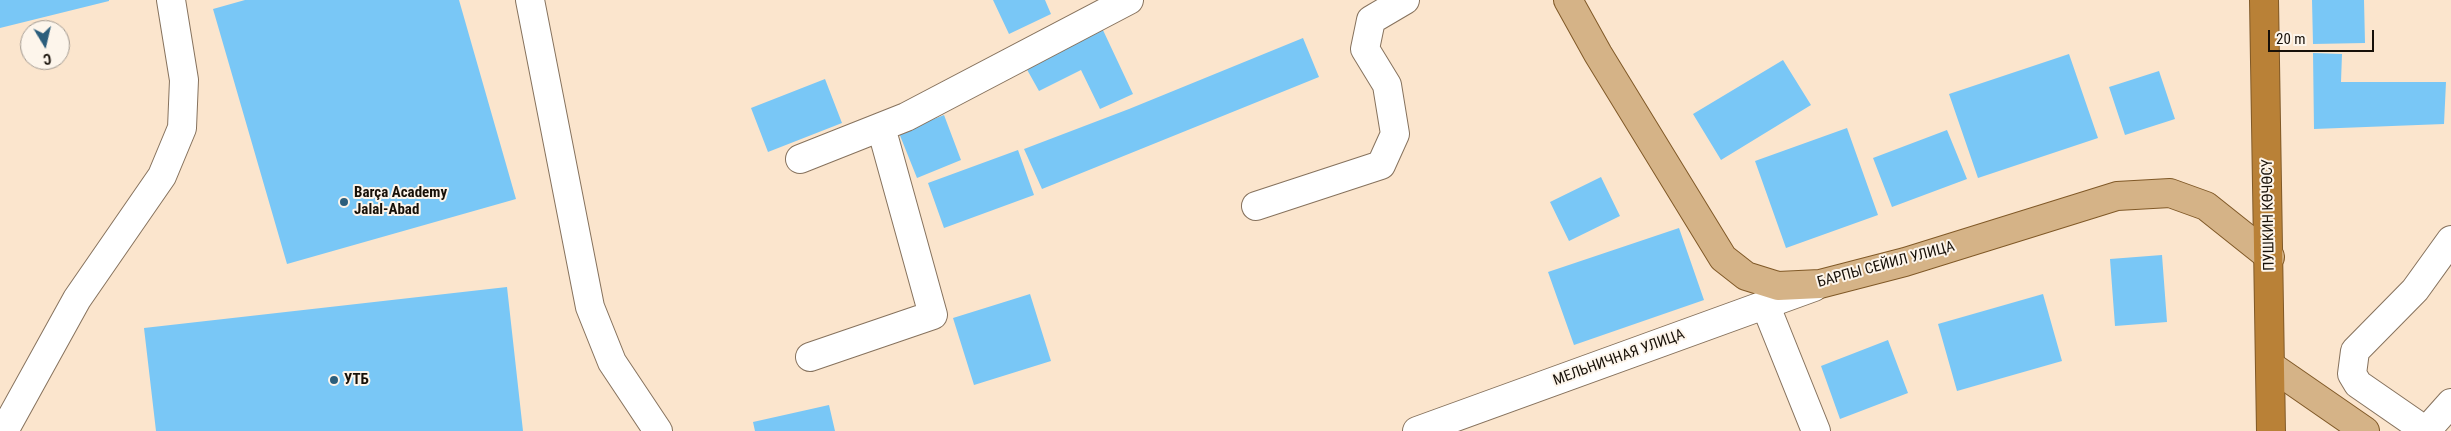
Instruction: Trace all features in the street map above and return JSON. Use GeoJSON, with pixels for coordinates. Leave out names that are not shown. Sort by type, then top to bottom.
{"type":"FeatureCollection","features":[{"type":"Feature","properties":{"kind":"highway","name":"ПУШКИН КӨЧӨСҮ"},"geometry":{"type":"LineString","coordinates":[[2264,0],[2270,257],[2271,431]]}},
{"type":"Feature","properties":{"kind":"main road","name":"БАРПЫ СЕЙИЛ УЛИЦА"},"geometry":{"type":"LineString","coordinates":[[1568,0],[1598,54],[1724,258],[1746,276],[1778,286],[1820,284],[1905,262],[2117,196],[2170,193],[2206,206],[2270,257]]}},
{"type":"Feature","properties":{"kind":"main road"},"geometry":{"type":"LineString","coordinates":[[2271,366],[2365,431]]}},
{"type":"Feature","properties":{"kind":"street"},"geometry":{"type":"LineString","coordinates":[[4,431],[77,299],[162,176],[182,128],[184,80],[171,0]]}},
{"type":"Feature","properties":{"kind":"street"},"geometry":{"type":"LineString","coordinates":[[530,0],[590,307],[612,362],[658,431]]}},
{"type":"Feature","properties":{"kind":"street"},"geometry":{"type":"LineString","coordinates":[[800,158],[906,117],[1129,0]]}},
{"type":"Feature","properties":{"kind":"street"},"geometry":{"type":"LineString","coordinates":[[1256,206],[1382,165],[1395,134],[1386,85],[1365,49],[1371,20],[1404,0]]}},
{"type":"Feature","properties":{"kind":"street"},"geometry":{"type":"LineString","coordinates":[[810,357],[933,316],[881,126]]}},
{"type":"Feature","properties":{"kind":"street"},"geometry":{"type":"LineString","coordinates":[[2451,240],[2415,290],[2355,351],[2352,374],[2358,384],[2426,431],[2451,403]]}},
{"type":"Feature","properties":{"kind":"street","name":"МЕЛЬНИЧНАЯ УЛИЦА"},"geometry":{"type":"LineString","coordinates":[[1418,431],[1820,284]]}},
{"type":"Feature","properties":{"kind":"street"},"geometry":{"type":"LineString","coordinates":[[1765,304],[1816,431]]}},
{"type":"Feature","properties":{"kind":"building"},"geometry":{"type":"Polygon","coordinates":[[[0,0],[109,0],[32,20],[20,20],[20,23],[0,28],[0,0]]]}},
{"type":"Feature","properties":{"kind":"building"},"geometry":{"type":"Polygon","coordinates":[[[245,0],[459,0],[516,199],[287,264],[213,9],[245,0]]]}},
{"type":"Feature","properties":{"kind":"building"},"geometry":{"type":"Polygon","coordinates":[[[993,0],[1045,0],[1051,14],[1009,34],[993,0]]]}},
{"type":"Feature","properties":{"kind":"building"},"geometry":{"type":"Polygon","coordinates":[[[2312,0],[2364,0],[2365,43],[2313,44],[2312,0]]]}},
{"type":"Feature","properties":{"kind":"building"},"geometry":{"type":"Polygon","coordinates":[[[1102,28],[1133,94],[1100,109],[1081,70],[1039,91],[1025,66],[1102,28]]]}},
{"type":"Feature","properties":{"kind":"building"},"geometry":{"type":"Polygon","coordinates":[[[1303,38],[1319,77],[1042,189],[1024,149],[1129,109],[1303,38]]]}},
{"type":"Feature","properties":{"kind":"building"},"geometry":{"type":"Polygon","coordinates":[[[2313,53],[2342,54],[2341,82],[2446,82],[2444,124],[2314,129],[2313,53]]]}},
{"type":"Feature","properties":{"kind":"building"},"geometry":{"type":"Polygon","coordinates":[[[2069,54],[2098,138],[1978,178],[1949,94],[2069,54]]]}},
{"type":"Feature","properties":{"kind":"building"},"geometry":{"type":"Polygon","coordinates":[[[1783,60],[1811,105],[1721,160],[1693,114],[1783,60]]]}},
{"type":"Feature","properties":{"kind":"building"},"geometry":{"type":"Polygon","coordinates":[[[2159,71],[2175,119],[2125,135],[2109,87],[2159,71]]]}},
{"type":"Feature","properties":{"kind":"building"},"geometry":{"type":"Polygon","coordinates":[[[825,79],[842,123],[768,152],[751,108],[825,79]]]}},
{"type":"Feature","properties":{"kind":"building"},"geometry":{"type":"Polygon","coordinates":[[[944,115],[961,160],[917,178],[899,133],[944,115]]]}},
{"type":"Feature","properties":{"kind":"building"},"geometry":{"type":"Polygon","coordinates":[[[1847,128],[1878,215],[1786,248],[1755,161],[1847,128]]]}},
{"type":"Feature","properties":{"kind":"building"},"geometry":{"type":"Polygon","coordinates":[[[1947,130],[1967,179],[1892,207],[1873,158],[1947,130]]]}},
{"type":"Feature","properties":{"kind":"building"},"geometry":{"type":"Polygon","coordinates":[[[1018,150],[1034,195],[944,228],[928,183],[1018,150]]]}},
{"type":"Feature","properties":{"kind":"building"},"geometry":{"type":"Polygon","coordinates":[[[1601,177],[1620,216],[1569,241],[1550,202],[1601,177]]]}},
{"type":"Feature","properties":{"kind":"building"},"geometry":{"type":"Polygon","coordinates":[[[1679,228],[1704,300],[1574,345],[1548,272],[1679,228]]]}},
{"type":"Feature","properties":{"kind":"building"},"geometry":{"type":"Polygon","coordinates":[[[2162,255],[2167,322],[2115,326],[2110,259],[2162,255]]]}},
{"type":"Feature","properties":{"kind":"building","name":"УТБ"},"geometry":{"type":"Polygon","coordinates":[[[507,287],[523,431],[156,431],[144,328],[507,287]]]}},
{"type":"Feature","properties":{"kind":"building"},"geometry":{"type":"Polygon","coordinates":[[[1030,294],[1051,361],[974,385],[953,318],[1030,294]]]}},
{"type":"Feature","properties":{"kind":"building"},"geometry":{"type":"Polygon","coordinates":[[[2043,294],[2062,361],[1957,391],[1938,324],[2043,294]]]}},
{"type":"Feature","properties":{"kind":"building"},"geometry":{"type":"Polygon","coordinates":[[[1888,340],[1908,393],[1840,419],[1821,366],[1888,340]]]}},
{"type":"Feature","properties":{"kind":"building"},"geometry":{"type":"Polygon","coordinates":[[[829,405],[835,431],[755,431],[753,422],[829,405]]]}},
{"type":"Feature","properties":{"kind":"place","name":"Barça Academy Jalal-Abad"},"geometry":{"type":"Point","coordinates":[344,202]}},
{"type":"Feature","properties":{"kind":"place","name":"УТБ"},"geometry":{"type":"Point","coordinates":[334,380]}}]}
